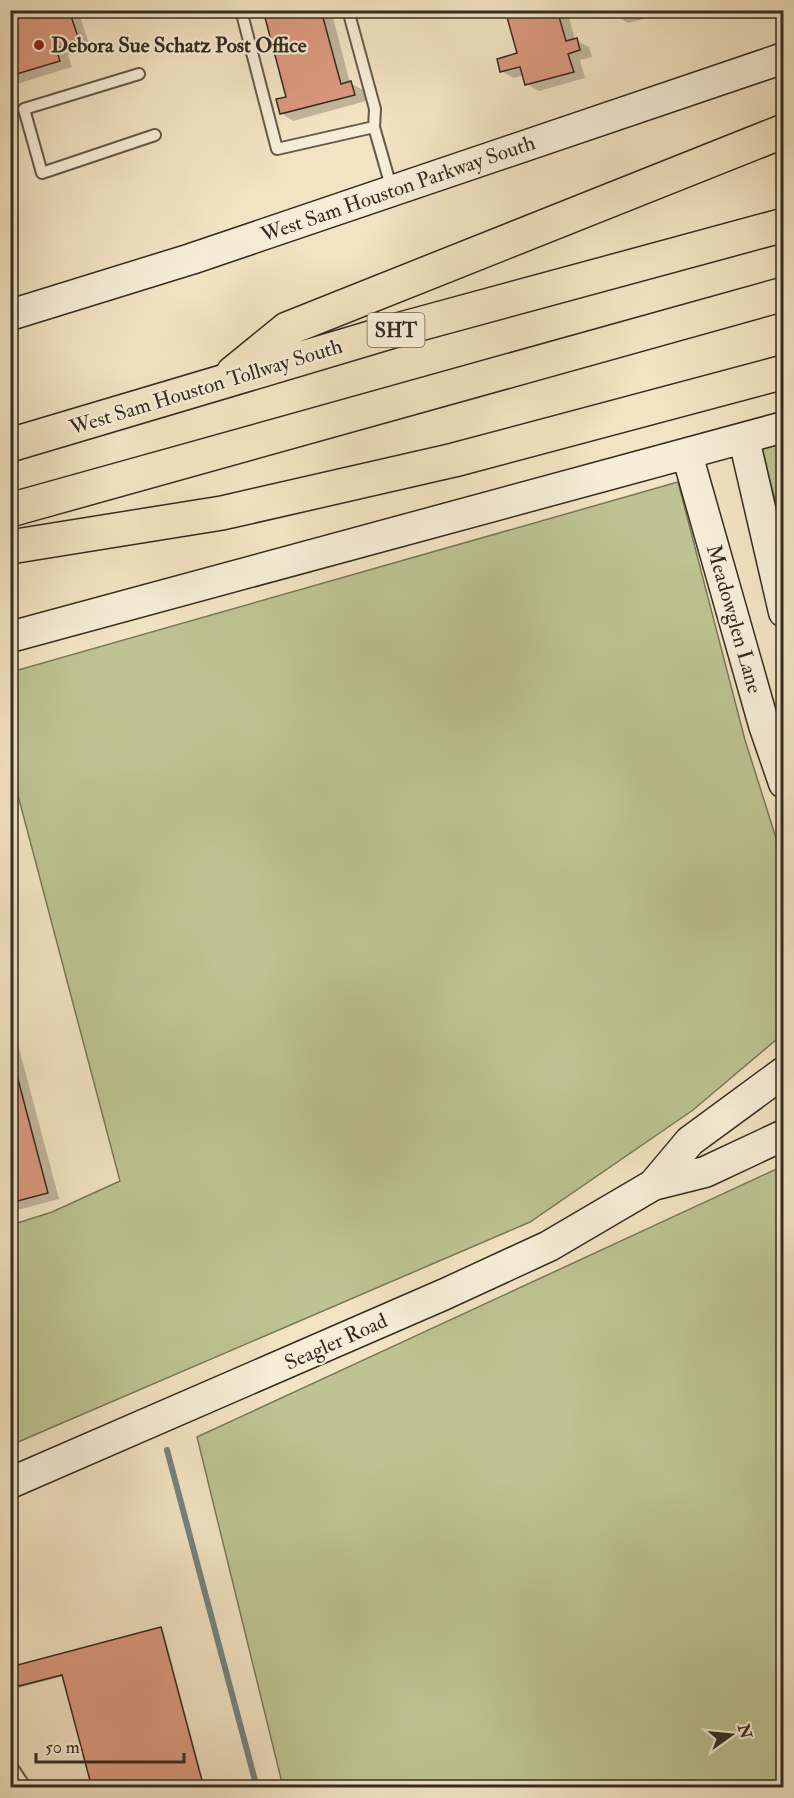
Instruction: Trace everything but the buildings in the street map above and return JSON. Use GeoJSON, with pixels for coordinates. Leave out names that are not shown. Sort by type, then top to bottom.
{"type":"FeatureCollection","features":[{"type":"Feature","properties":{"kind":"highway"},"geometry":{"type":"LineString","coordinates":[[222,382],[287,329],[783,131]]}},
{"type":"Feature","properties":{"kind":"highway","name":"West Sam Houston Tollway South"},"geometry":{"type":"LineString","coordinates":[[10,445],[390,332],[783,225]]}},
{"type":"Feature","properties":{"kind":"highway"},"geometry":{"type":"LineString","coordinates":[[10,510],[783,294]]}},
{"type":"Feature","properties":{"kind":"highway"},"geometry":{"type":"LineString","coordinates":[[10,547],[234,510],[454,460],[783,372]]}},
{"type":"Feature","properties":{"kind":"main road","name":"West Sam Houston Parkway South"},"geometry":{"type":"LineString","coordinates":[[10,315],[191,259],[783,58]]}},
{"type":"Feature","properties":{"kind":"main road"},"geometry":{"type":"LineString","coordinates":[[10,637],[783,428]]}},
{"type":"Feature","properties":{"kind":"main road"},"geometry":{"type":"LineString","coordinates":[[744,439],[783,612]]}},
{"type":"Feature","properties":{"kind":"main road","name":"Meadowglen Lane"},"geometry":{"type":"LineString","coordinates":[[687,454],[774,721],[783,783]]}},
{"type":"Feature","properties":{"kind":"main road","name":"Seagler Road"},"geometry":{"type":"LineString","coordinates":[[653,1185],[690,1142],[783,1072]]}},
{"type":"Feature","properties":{"kind":"main road","name":"Seagler Road"},"geometry":{"type":"LineString","coordinates":[[10,1483],[466,1285],[549,1246],[653,1185],[705,1172],[783,1135]]}},
{"type":"Feature","properties":{"kind":"lane"},"geometry":{"type":"LineString","coordinates":[[241,10],[277,148],[374,127]]}},
{"type":"Feature","properties":{"kind":"lane"},"geometry":{"type":"LineString","coordinates":[[348,10],[375,109],[374,127],[392,190]]}},
{"type":"Feature","properties":{"kind":"lane"},"geometry":{"type":"LineString","coordinates":[[139,74],[24,109],[42,173],[155,135]]}},
{"type":"Feature","properties":{"kind":"lane"},"geometry":{"type":"LineString","coordinates":[[10,1764],[26,1788]]}},
{"type":"Feature","properties":{"kind":"green space"},"geometry":{"type":"Polygon","coordinates":[[[784,443],[783,532],[762,449],[784,443]]]}},
{"type":"Feature","properties":{"kind":"green space"},"geometry":{"type":"Polygon","coordinates":[[[678,482],[745,740],[783,860],[783,1034],[693,1110],[530,1222],[11,1445],[11,1225],[52,1212],[120,1181],[11,769],[11,672],[678,482]]]}},
{"type":"Feature","properties":{"kind":"green space"},"geometry":{"type":"Polygon","coordinates":[[[783,1166],[783,1787],[283,1787],[197,1437],[783,1166]]]}},
{"type":"Feature","properties":{"kind":"waterway"},"geometry":{"type":"LineString","coordinates":[[167,1450],[257,1788]]}},
{"type":"Feature","properties":{"kind":"place","name":"Debora Sue Schatz Post Office"},"geometry":{"type":"Point","coordinates":[39,45]}}]}
